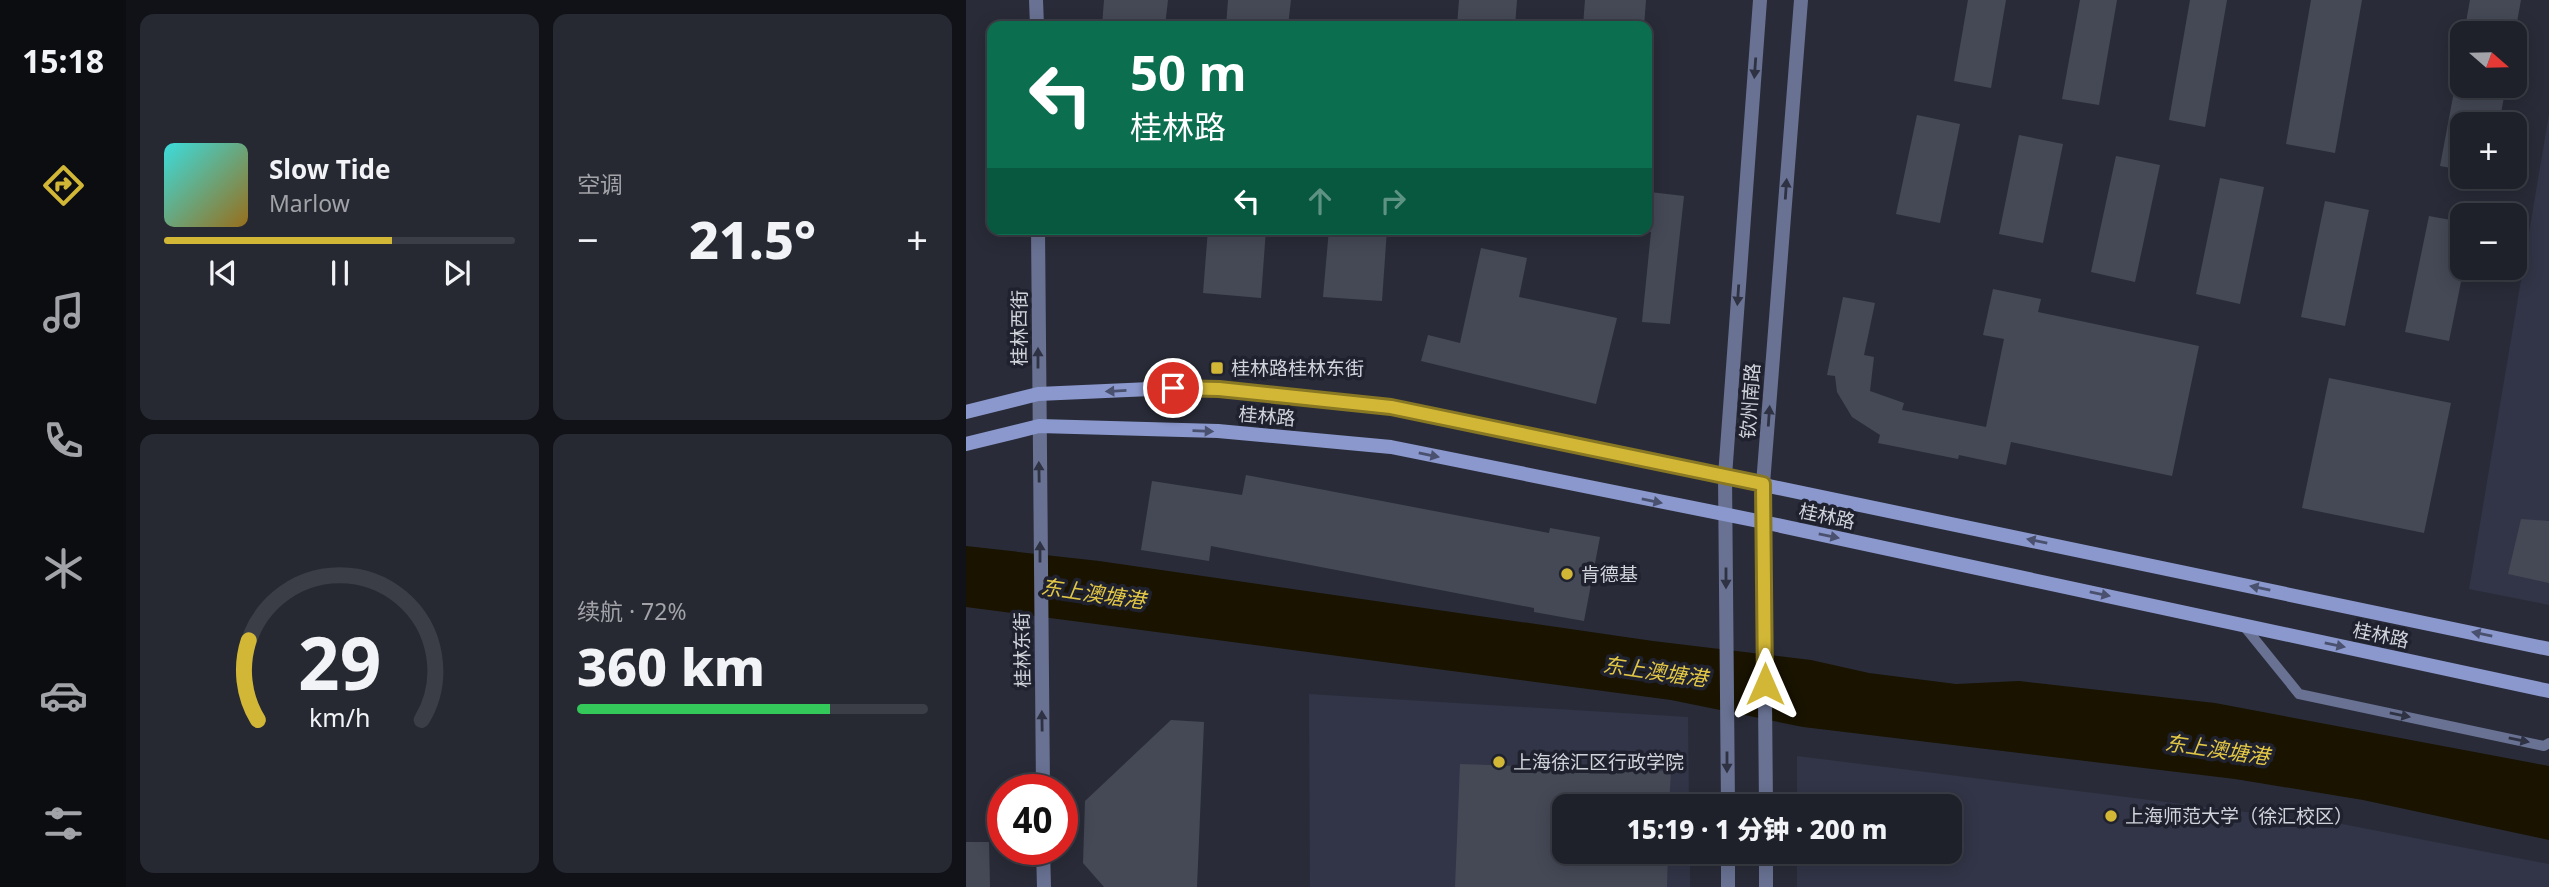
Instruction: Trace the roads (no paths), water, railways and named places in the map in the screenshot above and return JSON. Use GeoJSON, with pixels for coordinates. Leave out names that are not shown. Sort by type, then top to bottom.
{"type":"FeatureCollection","features":[{"type":"Feature","properties":{"kind":"main road","name":"桂林路"},"geometry":{"type":"LineString","coordinates":[[966,412],[1038,394],[1173,388],[1219,389],[1391,407],[2549,649]]}},
{"type":"Feature","properties":{"kind":"main road","name":"桂林路"},"geometry":{"type":"LineString","coordinates":[[966,444],[1039,426],[1218,431],[1391,447],[1763,522],[2549,691]]}},
{"type":"Feature","properties":{"kind":"street"},"geometry":{"type":"LineString","coordinates":[[1036,0],[1037,21]]}},
{"type":"Feature","properties":{"kind":"street","name":"钦州南路"},"geometry":{"type":"LineString","coordinates":[[1728,794],[1725,476],[1760,0]]}},
{"type":"Feature","properties":{"kind":"street","name":"钦州南路"},"geometry":{"type":"LineString","coordinates":[[1766,794],[1763,484],[1801,0]]}},
{"type":"Feature","properties":{"kind":"street","name":"桂林西街"},"geometry":{"type":"LineString","coordinates":[[1038,235],[1039,426]]}},
{"type":"Feature","properties":{"kind":"street","name":"桂林东街"},"geometry":{"type":"LineString","coordinates":[[1039,426],[1042,774]]}},
{"type":"Feature","properties":{"kind":"street"},"geometry":{"type":"LineString","coordinates":[[1728,864],[1728,887]]}},
{"type":"Feature","properties":{"kind":"street"},"geometry":{"type":"LineString","coordinates":[[1766,864],[1766,887]]}},
{"type":"Feature","properties":{"kind":"street"},"geometry":{"type":"LineString","coordinates":[[1043,865],[1044,887]]}},
{"type":"Feature","properties":{"kind":"lane"},"geometry":{"type":"LineString","coordinates":[[2244,625],[2299,694],[2544,746],[2549,743]]}},
{"type":"Feature","properties":{"kind":"water","name":"东上澳塘港"},"geometry":{"type":"Polygon","coordinates":[[[966,546],[1099,561],[1653,641],[1811,660],[1869,673],[1956,684],[2019,681],[2215,703],[2549,766],[2549,840],[2363,800],[2235,779],[1803,727],[1671,700],[966,607],[966,546]]]}},
{"type":"Feature","properties":{"kind":"place","name":"桂林路桂林东街"},"geometry":{"type":"Point","coordinates":[1217,368]}},
{"type":"Feature","properties":{"kind":"place","name":"肯德基"},"geometry":{"type":"Point","coordinates":[1567,574]}},
{"type":"Feature","properties":{"kind":"place","name":"上海徐汇区行政学院"},"geometry":{"type":"Point","coordinates":[1499,762]}},
{"type":"Feature","properties":{"kind":"place","name":"上海师范大学（徐汇校区）"},"geometry":{"type":"Point","coordinates":[2111,816]}}]}
